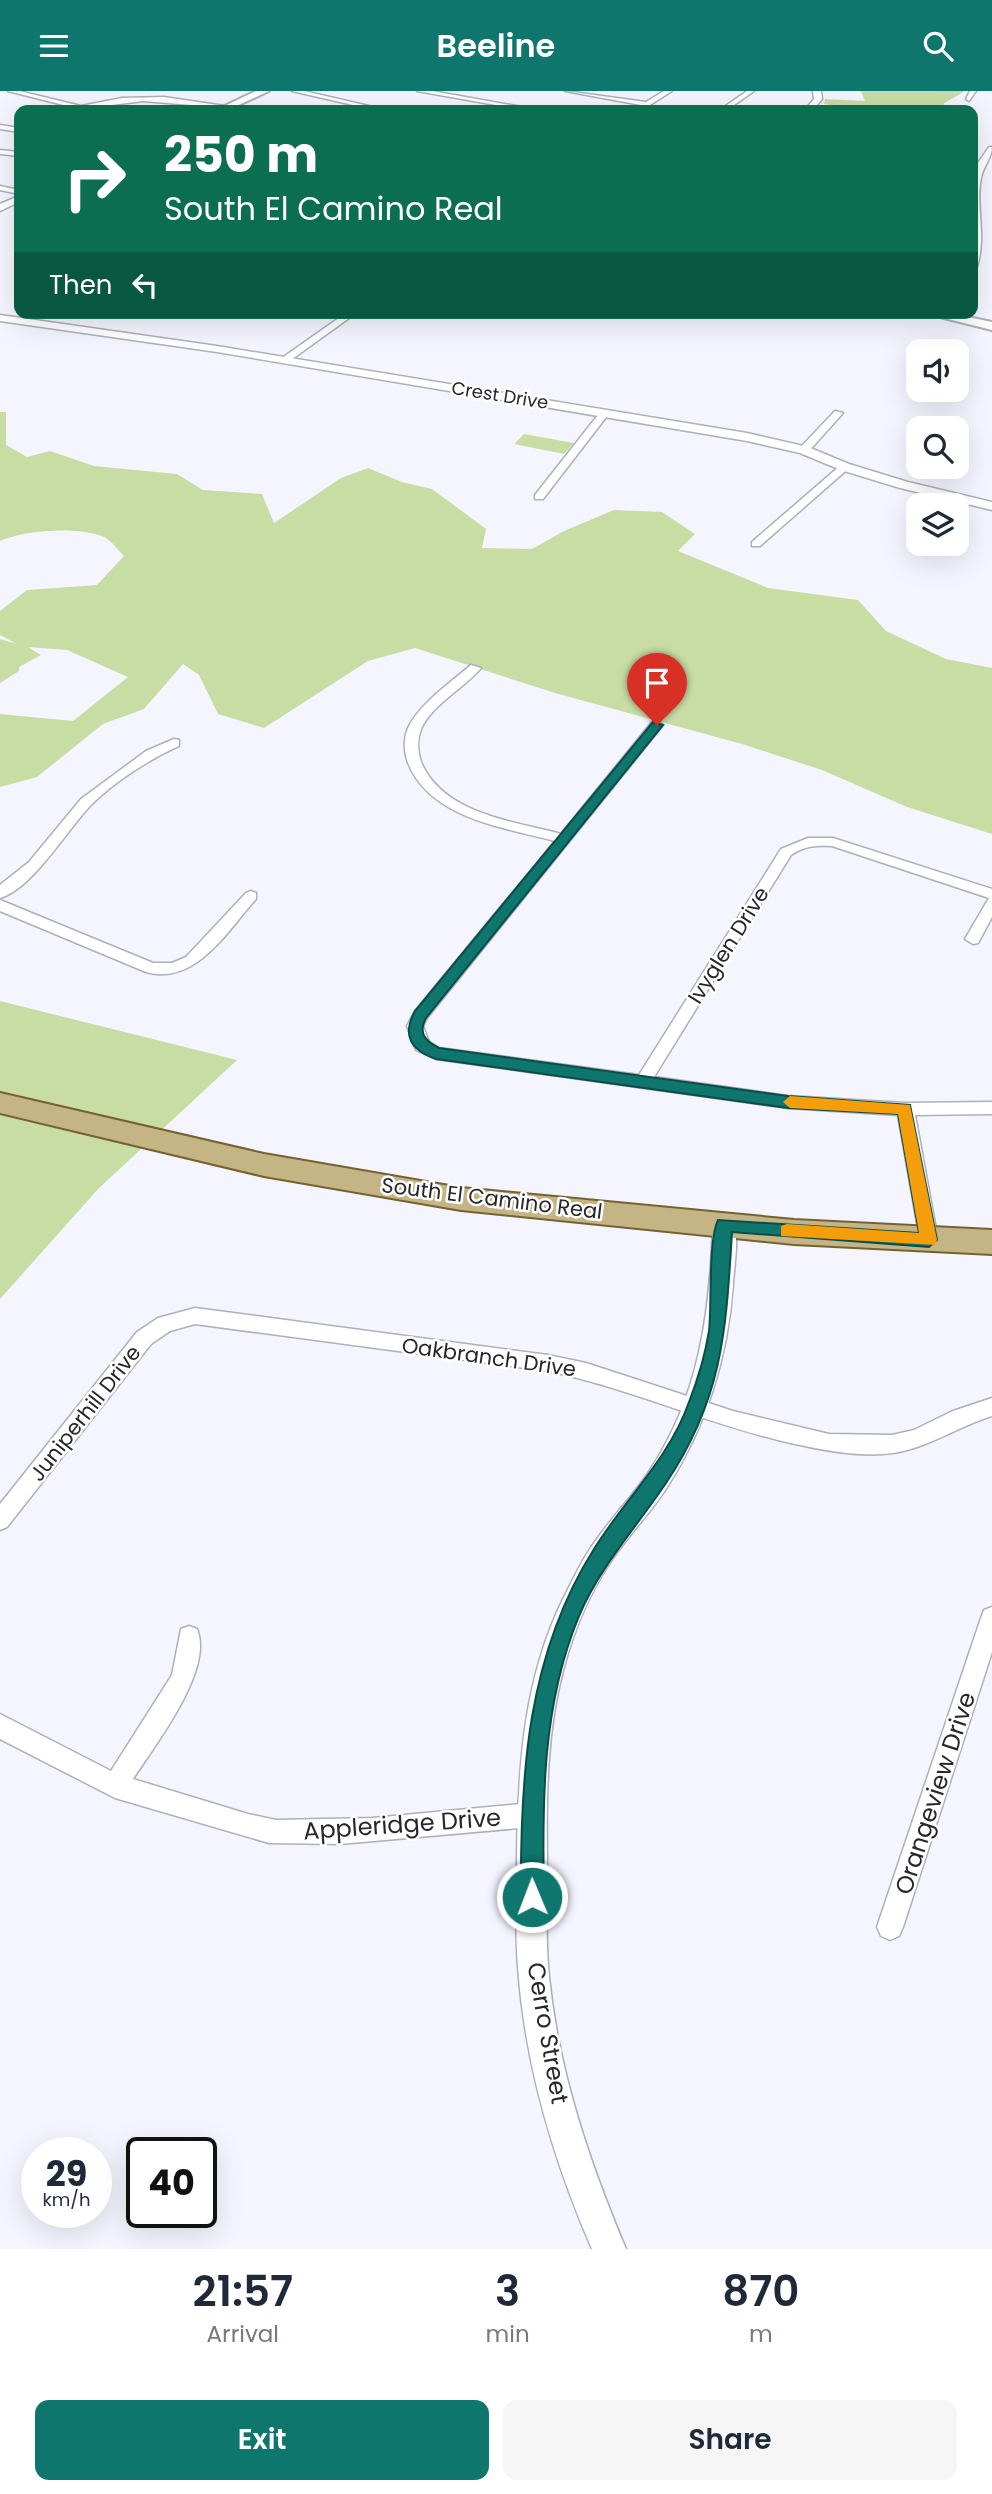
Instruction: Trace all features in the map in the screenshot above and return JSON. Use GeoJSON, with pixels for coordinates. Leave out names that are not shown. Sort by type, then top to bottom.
{"type":"FeatureCollection","features":[{"type":"Feature","properties":{"kind":"main road"},"geometry":{"type":"LineString","coordinates":[[234,105],[264,91]]}},
{"type":"Feature","properties":{"kind":"main road"},"geometry":{"type":"LineString","coordinates":[[959,319],[992,326]]}},
{"type":"Feature","properties":{"kind":"main road","name":"South El Camino Real"},"geometry":{"type":"LineString","coordinates":[[0,1103],[114,1132],[264,1165],[448,1196],[724,1225],[992,1242]]}},
{"type":"Feature","properties":{"kind":"street"},"geometry":{"type":"LineString","coordinates":[[12,91],[70,105]]}},
{"type":"Feature","properties":{"kind":"street"},"geometry":{"type":"LineString","coordinates":[[35,95],[46,91]]}},
{"type":"Feature","properties":{"kind":"street"},"geometry":{"type":"LineString","coordinates":[[295,91],[360,105]]}},
{"type":"Feature","properties":{"kind":"street"},"geometry":{"type":"LineString","coordinates":[[420,91],[505,105]]}},
{"type":"Feature","properties":{"kind":"street"},"geometry":{"type":"LineString","coordinates":[[568,91],[647,104],[669,91]]}},
{"type":"Feature","properties":{"kind":"street"},"geometry":{"type":"LineString","coordinates":[[730,105],[751,91]]}},
{"type":"Feature","properties":{"kind":"street"},"geometry":{"type":"LineString","coordinates":[[969,99],[973,91]]}},
{"type":"Feature","properties":{"kind":"street"},"geometry":{"type":"LineString","coordinates":[[89,105],[110,98],[149,95],[203,105]]}},
{"type":"Feature","properties":{"kind":"street"},"geometry":{"type":"LineString","coordinates":[[979,263],[989,235],[978,179],[980,165],[992,149]]}},
{"type":"Feature","properties":{"kind":"street"},"geometry":{"type":"LineString","coordinates":[[980,165],[992,167]]}},
{"type":"Feature","properties":{"kind":"street","name":"Crest Drive"},"geometry":{"type":"LineString","coordinates":[[0,318],[285,360],[605,412],[803,450],[845,467],[992,506]]}},
{"type":"Feature","properties":{"kind":"street"},"geometry":{"type":"LineString","coordinates":[[285,360],[343,319]]}},
{"type":"Feature","properties":{"kind":"street"},"geometry":{"type":"LineString","coordinates":[[539,497],[605,412]]}},
{"type":"Feature","properties":{"kind":"street"},"geometry":{"type":"LineString","coordinates":[[803,450],[838,413]]}},
{"type":"Feature","properties":{"kind":"street"},"geometry":{"type":"LineString","coordinates":[[756,544],[845,467]]}},
{"type":"Feature","properties":{"kind":"street"},"geometry":{"type":"LineString","coordinates":[[475,668],[417,724],[410,746],[415,768],[421,779],[441,797],[470,811],[564,839]]}},
{"type":"Feature","properties":{"kind":"street"},"geometry":{"type":"LineString","coordinates":[[657,725],[421,1015],[415,1026],[416,1036],[422,1046],[436,1053],[788,1102],[905,1109],[992,1108]]}},
{"type":"Feature","properties":{"kind":"street"},"geometry":{"type":"LineString","coordinates":[[0,893],[34,866],[86,802],[151,754],[174,743]]}},
{"type":"Feature","properties":{"kind":"street","name":"Ivyglen Drive"},"geometry":{"type":"LineString","coordinates":[[644,1080],[786,852],[794,845],[820,840],[833,842],[992,894]]}},
{"type":"Feature","properties":{"kind":"street"},"geometry":{"type":"LineString","coordinates":[[0,905],[151,968],[167,970],[185,966],[191,961],[251,896]]}},
{"type":"Feature","properties":{"kind":"street"},"geometry":{"type":"LineString","coordinates":[[973,939],[992,902]]}},
{"type":"Feature","properties":{"kind":"street"},"geometry":{"type":"LineString","coordinates":[[905,1109],[929,1240]]}},
{"type":"Feature","properties":{"kind":"street","name":"Cerro Street"},"geometry":{"type":"LineString","coordinates":[[609,2249],[573,2154],[550,2072],[534,1978],[531,1815],[536,1751],[548,1678],[571,1611],[601,1555],[660,1476],[696,1409],[710,1369],[717,1331],[724,1225]]}},
{"type":"Feature","properties":{"kind":"street","name":"Oakbranch Drive"},"geometry":{"type":"LineString","coordinates":[[144,1338],[165,1324],[195,1317],[548,1363],[586,1371],[696,1409],[830,1443],[892,1444],[917,1438],[960,1417],[992,1407]]}},
{"type":"Feature","properties":{"kind":"street","name":"Juniperhill Drive"},"geometry":{"type":"LineString","coordinates":[[0,1520],[144,1338]]}},
{"type":"Feature","properties":{"kind":"street","name":"Orangeview Drive"},"geometry":{"type":"LineString","coordinates":[[890,1927],[992,1618]]}},
{"type":"Feature","properties":{"kind":"street"},"geometry":{"type":"LineString","coordinates":[[115,1786],[183,1679],[189,1637]]}},
{"type":"Feature","properties":{"kind":"street","name":"Appleridge Drive"},"geometry":{"type":"LineString","coordinates":[[0,1726],[52,1758],[115,1786],[164,1804],[274,1832],[412,1828],[531,1815]]}},
{"type":"Feature","properties":{"kind":"green space"},"geometry":{"type":"Polygon","coordinates":[[[861,91],[965,91],[945,105],[824,104],[825,99],[865,101],[861,91]]]}},
{"type":"Feature","properties":{"kind":"green space"},"geometry":{"type":"Polygon","coordinates":[[[0,412],[6,412],[6,445],[27,457],[50,451],[94,466],[177,474],[203,490],[262,494],[274,523],[341,478],[368,468],[402,482],[432,489],[486,529],[482,548],[532,549],[564,531],[614,510],[662,512],[695,534],[678,551],[768,588],[858,600],[886,631],[946,659],[992,668],[992,834],[907,807],[822,770],[742,744],[555,693],[415,648],[368,661],[264,728],[218,714],[199,675],[183,664],[144,709],[103,724],[37,777],[0,787],[0,714],[73,721],[128,677],[67,650],[28,647],[41,655],[19,667],[19,671],[0,683],[0,639],[17,644],[0,635],[0,611],[27,590],[97,585],[124,556],[107,538],[81,531],[37,532],[0,541],[0,412]]]}},
{"type":"Feature","properties":{"kind":"green space"},"geometry":{"type":"Polygon","coordinates":[[[524,434],[574,443],[564,454],[514,444],[524,434]]]}},
{"type":"Feature","properties":{"kind":"green space"},"geometry":{"type":"Polygon","coordinates":[[[0,1001],[237,1060],[99,1188],[0,1299],[0,1001]]]}},
{"type":"Feature","properties":{"kind":"slow traffic"},"geometry":{"type":"LineString","coordinates":[[787,1231],[929,1240],[905,1109],[790,1102]]}},
{"type":"Feature","properties":{"kind":"route"},"geometry":{"type":"LineString","coordinates":[[532,1897],[531,1815],[536,1751],[548,1678],[571,1611],[601,1555],[660,1476],[696,1409],[710,1369],[717,1331],[724,1225],[929,1240],[905,1109],[788,1102],[436,1053],[422,1046],[416,1036],[415,1026],[421,1015],[657,725]]}}]}
